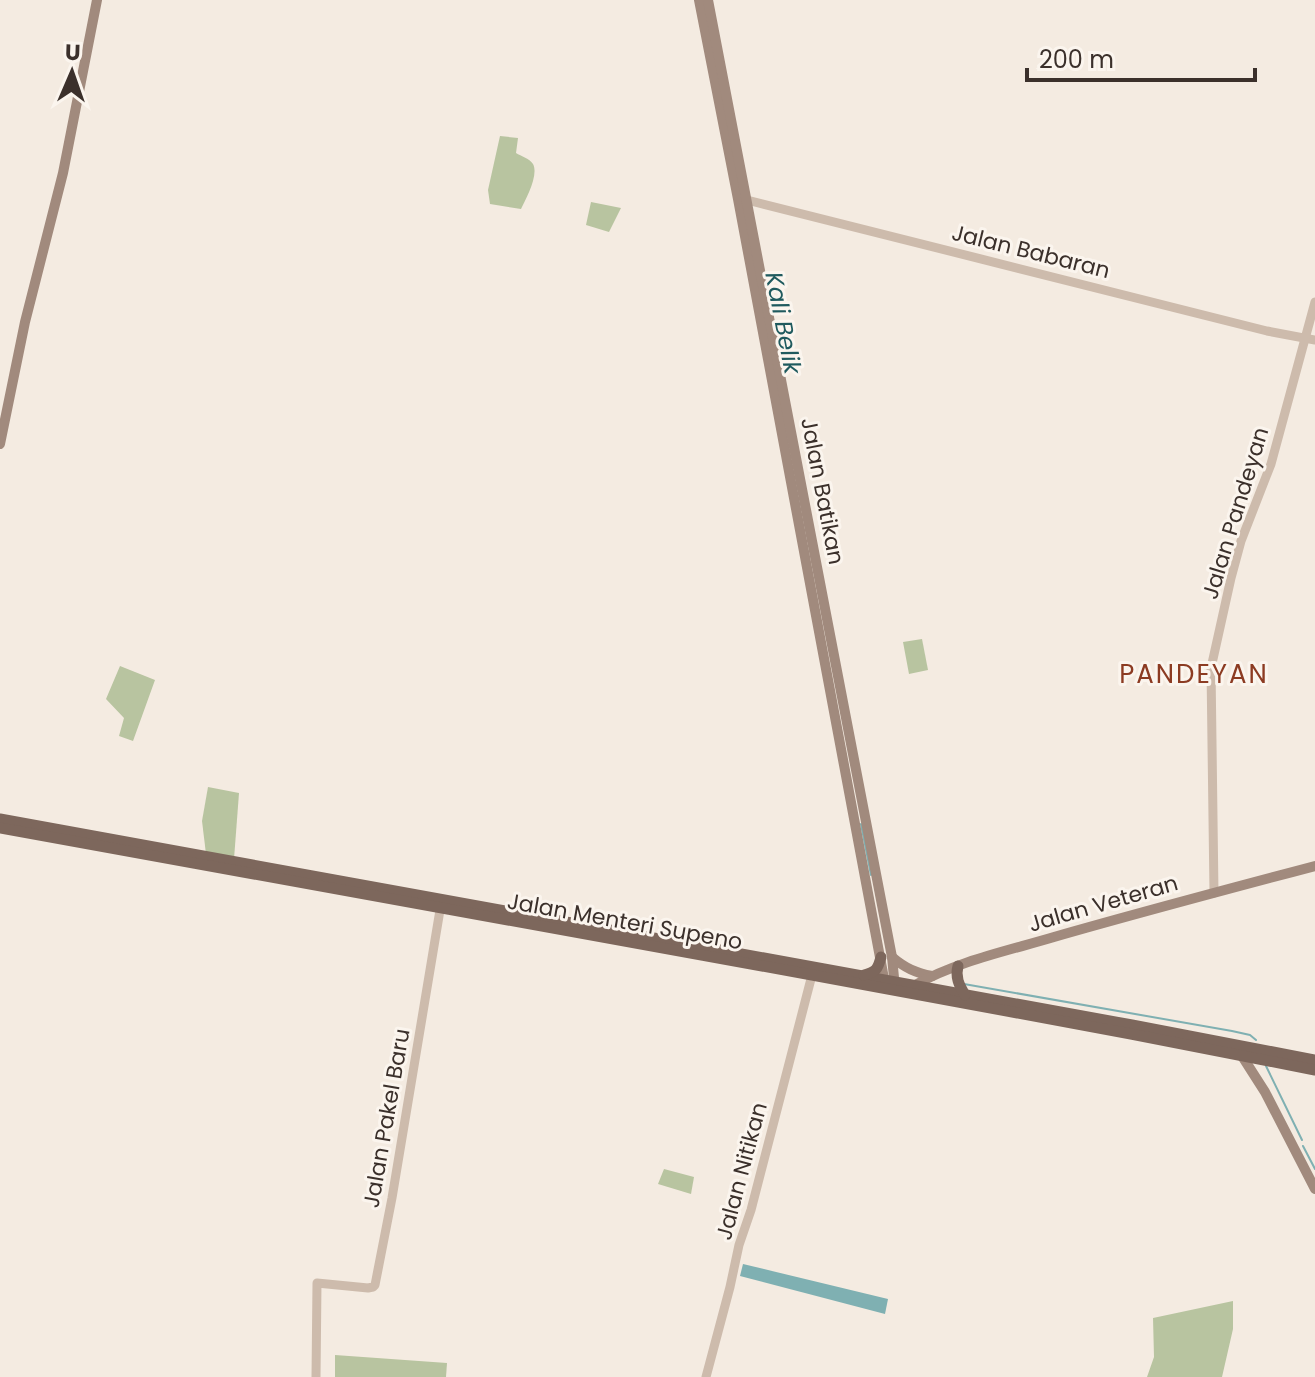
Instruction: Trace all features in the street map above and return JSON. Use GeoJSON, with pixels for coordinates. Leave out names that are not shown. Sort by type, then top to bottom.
{"type":"FeatureCollection","features":[{"type":"Feature","properties":{"kind":"main road"},"geometry":{"type":"LineString","coordinates":[[0,444],[25,322],[63,173],[97,0]]}},
{"type":"Feature","properties":{"kind":"main road","name":"Jalan Batikan"},"geometry":{"type":"LineString","coordinates":[[699,0],[743,200],[890,985]]}},
{"type":"Feature","properties":{"kind":"main road","name":"Jalan Batikan"},"geometry":{"type":"LineString","coordinates":[[708,0],[723,101]]}},
{"type":"Feature","properties":{"kind":"main road","name":"Jalan Menteri Supeno"},"geometry":{"type":"LineString","coordinates":[[0,819],[812,975],[890,985],[1241,1050]]}},
{"type":"Feature","properties":{"kind":"main road","name":"Jalan Menteri Supeno"},"geometry":{"type":"LineString","coordinates":[[0,828],[863,976],[890,985]]}},
{"type":"Feature","properties":{"kind":"main road","name":"Jalan Veteran"},"geometry":{"type":"LineString","coordinates":[[912,989],[932,976],[958,966],[1131,914],[1315,866]]}},
{"type":"Feature","properties":{"kind":"main road"},"geometry":{"type":"LineString","coordinates":[[863,976],[874,973],[886,957],[917,973],[932,976]]}},
{"type":"Feature","properties":{"kind":"main road"},"geometry":{"type":"LineString","coordinates":[[958,966],[956,977],[965,995]]}},
{"type":"Feature","properties":{"kind":"main road","name":"Jalan Menteri Supeno"},"geometry":{"type":"LineString","coordinates":[[912,989],[965,995],[1132,1029]]}},
{"type":"Feature","properties":{"kind":"main road"},"geometry":{"type":"LineString","coordinates":[[1241,1050],[1315,1060]]}},
{"type":"Feature","properties":{"kind":"main road"},"geometry":{"type":"LineString","coordinates":[[1241,1050],[1315,1070]]}},
{"type":"Feature","properties":{"kind":"main road"},"geometry":{"type":"LineString","coordinates":[[1241,1050],[1315,1189]]}},
{"type":"Feature","properties":{"kind":"street","name":"Jalan Babaran"},"geometry":{"type":"LineString","coordinates":[[743,200],[1267,331],[1310,339]]}},
{"type":"Feature","properties":{"kind":"street","name":"Jalan Pandeyan"},"geometry":{"type":"LineString","coordinates":[[1214,893],[1211,668],[1234,565],[1271,464],[1310,339],[1315,302]]}},
{"type":"Feature","properties":{"kind":"street","name":"Jalan Pakel Baru"},"geometry":{"type":"LineString","coordinates":[[316,1377],[317,1283],[368,1288],[375,1285],[442,903]]}},
{"type":"Feature","properties":{"kind":"street","name":"Jalan Nitikan"},"geometry":{"type":"LineString","coordinates":[[706,1377],[812,975]]}},
{"type":"Feature","properties":{"kind":"green space"},"geometry":{"type":"Polygon","coordinates":[[[500,136],[518,138],[516,153],[533,164],[531,187],[521,209],[490,204],[488,190],[500,136]]]}},
{"type":"Feature","properties":{"kind":"green space"},"geometry":{"type":"Polygon","coordinates":[[[591,202],[621,208],[609,232],[586,225],[591,202]]]}},
{"type":"Feature","properties":{"kind":"green space"},"geometry":{"type":"Polygon","coordinates":[[[922,639],[928,670],[909,674],[903,642],[922,639]]]}},
{"type":"Feature","properties":{"kind":"green space"},"geometry":{"type":"Polygon","coordinates":[[[120,666],[155,680],[133,741],[119,736],[124,718],[106,699],[120,666]]]}},
{"type":"Feature","properties":{"kind":"green space"},"geometry":{"type":"Polygon","coordinates":[[[208,787],[239,793],[234,859],[206,854],[202,821],[208,787]]]}},
{"type":"Feature","properties":{"kind":"green space"},"geometry":{"type":"Polygon","coordinates":[[[664,1169],[694,1177],[691,1194],[658,1184],[664,1169]]]}},
{"type":"Feature","properties":{"kind":"green space"},"geometry":{"type":"Polygon","coordinates":[[[1233,1301],[1233,1329],[1222,1377],[1147,1377],[1154,1357],[1153,1318],[1233,1301]]]}},
{"type":"Feature","properties":{"kind":"green space"},"geometry":{"type":"Polygon","coordinates":[[[335,1355],[447,1363],[446,1377],[335,1377],[335,1355]]]}},
{"type":"Feature","properties":{"kind":"water"},"geometry":{"type":"Polygon","coordinates":[[[743,1264],[888,1299],[885,1314],[740,1276],[743,1264]]]}},
{"type":"Feature","properties":{"kind":"waterway"},"geometry":{"type":"LineString","coordinates":[[861,824],[871,875]]}},
{"type":"Feature","properties":{"kind":"waterway"},"geometry":{"type":"LineString","coordinates":[[964,984],[1232,1031],[1250,1035],[1256,1040]]}},
{"type":"Feature","properties":{"kind":"waterway"},"geometry":{"type":"LineString","coordinates":[[1266,1066],[1302,1140]]}},
{"type":"Feature","properties":{"kind":"waterway"},"geometry":{"type":"LineString","coordinates":[[1303,1146],[1315,1169]]}},
{"type":"Feature","properties":{"kind":"district","name":"PANDEYAN"},"geometry":{"type":"Point","coordinates":[1194,674]}},
{"type":"Feature","properties":{"kind":"water label","name":"Kali Belik"},"geometry":{"type":"Point","coordinates":[783,323]}}]}
